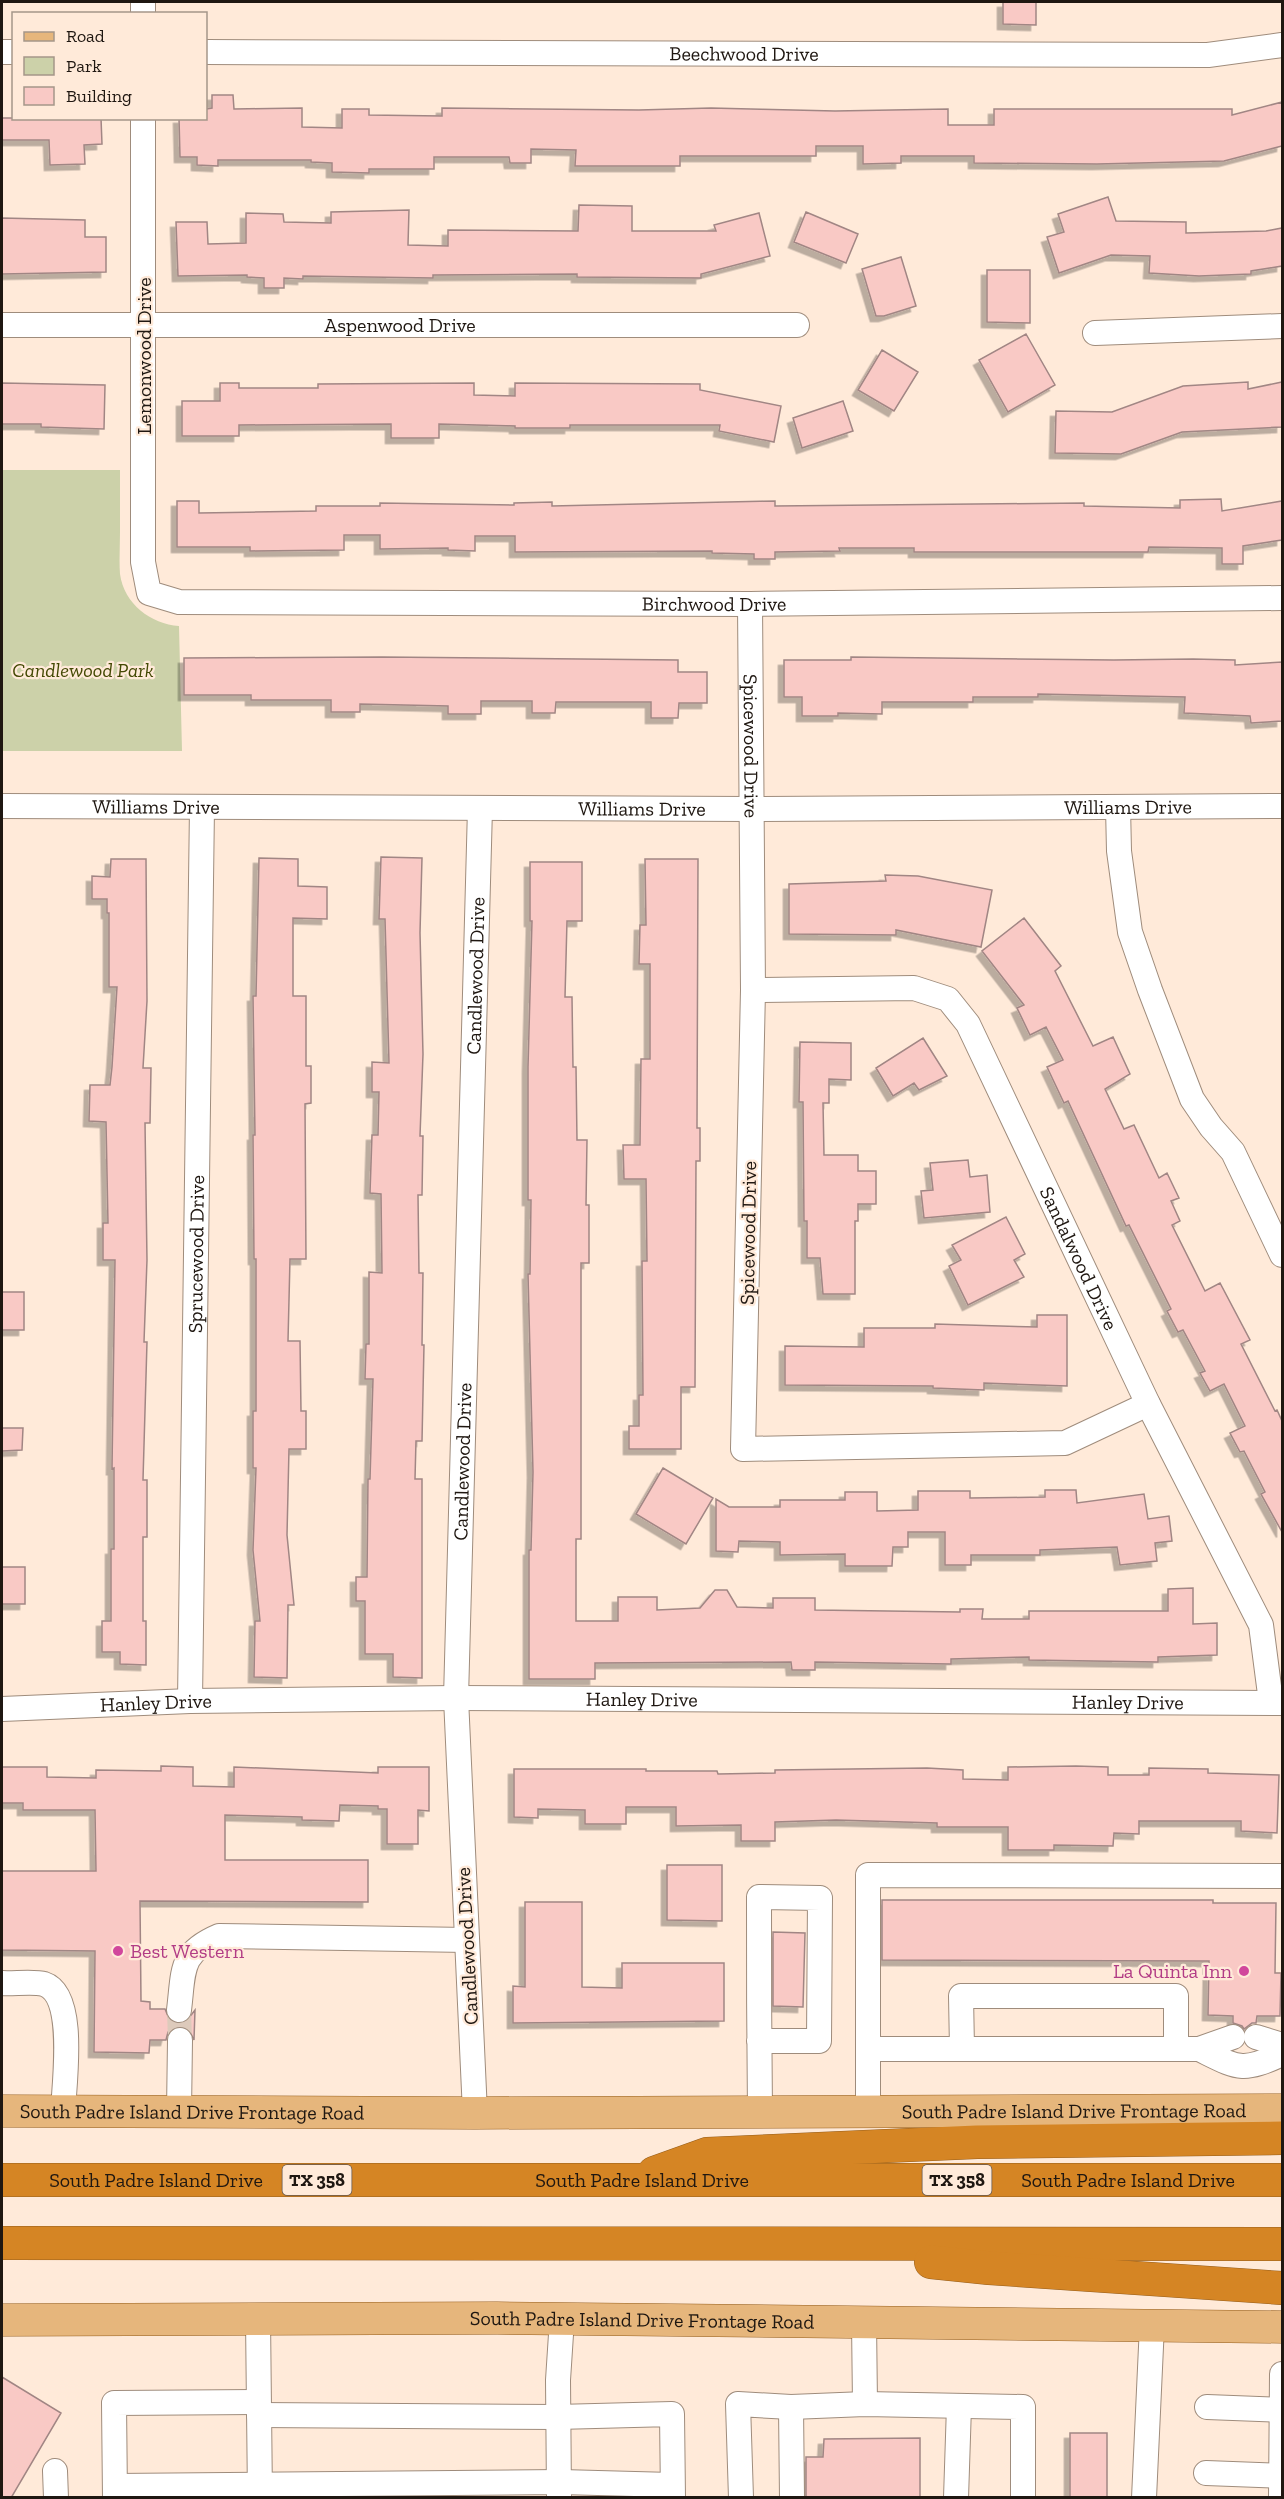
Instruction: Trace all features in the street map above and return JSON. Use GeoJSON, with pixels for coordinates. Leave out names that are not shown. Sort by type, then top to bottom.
{"type":"FeatureCollection","features":[{"type":"Feature","properties":{"kind":"highway"},"geometry":{"type":"LineString","coordinates":[[632,2181],[706,2154],[976,2142],[1282,2138]]}},
{"type":"Feature","properties":{"kind":"highway","name":"South Padre Island Drive"},"geometry":{"type":"LineString","coordinates":[[2,2180],[1282,2180]]}},
{"type":"Feature","properties":{"kind":"highway"},"geometry":{"type":"LineString","coordinates":[[2,2243],[1282,2244]]}},
{"type":"Feature","properties":{"kind":"highway"},"geometry":{"type":"LineString","coordinates":[[777,2243],[988,2268],[1282,2288]]}},
{"type":"Feature","properties":{"kind":"main road","name":"South Padre Island Drive Frontage Road"},"geometry":{"type":"LineString","coordinates":[[2,2111],[475,2113],[1282,2110]]}},
{"type":"Feature","properties":{"kind":"main road","name":"South Padre Island Drive Frontage Road"},"geometry":{"type":"LineString","coordinates":[[2,2322],[562,2319],[1282,2327]]}},
{"type":"Feature","properties":{"kind":"street","name":"Beechwood Drive"},"geometry":{"type":"LineString","coordinates":[[207,52],[1208,54],[1282,45]]}},
{"type":"Feature","properties":{"kind":"street","name":"Lemonwood Drive"},"geometry":{"type":"LineString","coordinates":[[143,120],[144,562],[149,593]]}},
{"type":"Feature","properties":{"kind":"street","name":"Aspenwood Drive"},"geometry":{"type":"LineString","coordinates":[[2,326],[797,325]]}},
{"type":"Feature","properties":{"kind":"street"},"geometry":{"type":"LineString","coordinates":[[1095,333],[1282,326]]}},
{"type":"Feature","properties":{"kind":"street","name":"Birchwood Drive"},"geometry":{"type":"LineString","coordinates":[[149,593],[178,602],[750,604],[1282,598]]}},
{"type":"Feature","properties":{"kind":"street","name":"Spicewood Drive"},"geometry":{"type":"LineString","coordinates":[[750,604],[753,990],[744,1449],[1065,1443],[1148,1404]]}},
{"type":"Feature","properties":{"kind":"street","name":"Williams Drive"},"geometry":{"type":"LineString","coordinates":[[2,806],[750,809],[1282,806]]}},
{"type":"Feature","properties":{"kind":"street","name":"Sprucewood Drive"},"geometry":{"type":"LineString","coordinates":[[190,1701],[202,807]]}},
{"type":"Feature","properties":{"kind":"street"},"geometry":{"type":"LineString","coordinates":[[1118,807],[1119,851],[1130,932],[1150,990],[1192,1099],[1211,1127],[1233,1152],[1282,1255]]}},
{"type":"Feature","properties":{"kind":"street","name":"Candlewood Drive"},"geometry":{"type":"LineString","coordinates":[[475,2113],[456,1698],[480,808]]}},
{"type":"Feature","properties":{"kind":"street","name":"Sandalwood Drive"},"geometry":{"type":"LineString","coordinates":[[753,990],[914,988],[948,999],[968,1024],[1148,1404],[1261,1625],[1277,1703]]}},
{"type":"Feature","properties":{"kind":"street","name":"Hanley Drive"},"geometry":{"type":"LineString","coordinates":[[2,1709],[190,1701],[456,1698],[1277,1703]]}},
{"type":"Feature","properties":{"kind":"street"},"geometry":{"type":"LineString","coordinates":[[868,2111],[868,1875],[1282,1876]]}},
{"type":"Feature","properties":{"kind":"street"},"geometry":{"type":"LineString","coordinates":[[759,2041],[819,2042],[820,1898],[759,1897],[759,2041],[760,2112]]}},
{"type":"Feature","properties":{"kind":"street"},"geometry":{"type":"LineString","coordinates":[[179,2010],[185,1964],[199,1945],[219,1936],[467,1940]]}},
{"type":"Feature","properties":{"kind":"street"},"geometry":{"type":"LineString","coordinates":[[2,1983],[44,1984],[59,1997],[66,2027],[63,2111]]}},
{"type":"Feature","properties":{"kind":"street"},"geometry":{"type":"LineString","coordinates":[[962,2048],[961,1996],[1176,1996],[1187,2049]]}},
{"type":"Feature","properties":{"kind":"street"},"geometry":{"type":"LineString","coordinates":[[868,2049],[1187,2049],[1244,2037],[1282,2045]]}},
{"type":"Feature","properties":{"kind":"street"},"geometry":{"type":"LineString","coordinates":[[179,2111],[180,2040]]}},
{"type":"Feature","properties":{"kind":"street"},"geometry":{"type":"LineString","coordinates":[[1187,2049],[1233,2066],[1257,2066],[1282,2054]]}},
{"type":"Feature","properties":{"kind":"street"},"geometry":{"type":"LineString","coordinates":[[258,2319],[260,2491]]}},
{"type":"Feature","properties":{"kind":"street"},"geometry":{"type":"LineString","coordinates":[[560,2490],[558,2417],[562,2319]]}},
{"type":"Feature","properties":{"kind":"street"},"geometry":{"type":"LineString","coordinates":[[864,2322],[865,2404]]}},
{"type":"Feature","properties":{"kind":"street"},"geometry":{"type":"LineString","coordinates":[[1144,2498],[1152,2325]]}},
{"type":"Feature","properties":{"kind":"street"},"geometry":{"type":"LineString","coordinates":[[1206,2473],[1281,2483],[1282,2374]]}},
{"type":"Feature","properties":{"kind":"street"},"geometry":{"type":"LineString","coordinates":[[114,2403],[259,2409],[558,2417],[672,2414],[673,2491],[115,2492],[114,2403]]}},
{"type":"Feature","properties":{"kind":"street"},"geometry":{"type":"LineString","coordinates":[[741,2498],[738,2404],[790,2407],[865,2404],[1023,2407],[1023,2498]]}},
{"type":"Feature","properties":{"kind":"street"},"geometry":{"type":"LineString","coordinates":[[956,2498],[959,2406]]}},
{"type":"Feature","properties":{"kind":"street"},"geometry":{"type":"LineString","coordinates":[[790,2407],[792,2498]]}},
{"type":"Feature","properties":{"kind":"street"},"geometry":{"type":"LineString","coordinates":[[1207,2407],[1282,2410]]}},
{"type":"Feature","properties":{"kind":"street"},"geometry":{"type":"LineString","coordinates":[[55,2471],[56,2498]]}},
{"type":"Feature","properties":{"kind":"green space","name":"Candlewood Park"},"geometry":{"type":"Polygon","coordinates":[[[2,470],[120,470],[120,574],[123,585],[140,611],[159,621],[179,626],[182,751],[2,751],[2,470]]]}},
{"type":"Feature","properties":{"kind":"building"},"geometry":{"type":"Polygon","coordinates":[[[1003,2],[1036,2],[1036,25],[1003,24],[1003,2]]]}},
{"type":"Feature","properties":{"kind":"building"},"geometry":{"type":"Polygon","coordinates":[[[212,95],[233,95],[234,109],[302,108],[302,127],[342,128],[342,109],[369,109],[369,115],[442,116],[442,108],[639,110],[711,108],[835,111],[948,109],[948,125],[994,125],[994,109],[1232,109],[1232,115],[1282,102],[1282,146],[1224,161],[1097,164],[974,163],[974,156],[901,156],[901,163],[863,164],[863,146],[816,146],[816,156],[680,156],[680,166],[575,166],[576,150],[531,149],[531,163],[510,163],[509,157],[434,157],[434,169],[369,169],[369,173],[332,172],[332,163],[311,162],[311,160],[218,160],[218,166],[197,165],[197,157],[180,157],[179,120],[207,120],[207,109],[212,108],[212,95]]]}},
{"type":"Feature","properties":{"kind":"building"},"geometry":{"type":"Polygon","coordinates":[[[2,118],[101,120],[102,144],[84,145],[85,164],[50,165],[49,140],[2,140],[2,118]]]}},
{"type":"Feature","properties":{"kind":"building"},"geometry":{"type":"Polygon","coordinates":[[[1108,197],[1116,221],[1186,222],[1186,233],[1266,231],[1282,228],[1282,266],[1251,271],[1251,274],[1199,276],[1149,273],[1150,256],[1111,255],[1059,273],[1047,237],[1064,232],[1058,214],[1108,197]]]}},
{"type":"Feature","properties":{"kind":"building"},"geometry":{"type":"Polygon","coordinates":[[[579,205],[632,206],[632,231],[716,231],[714,225],[759,213],[770,256],[701,274],[701,278],[577,277],[577,274],[433,275],[433,278],[303,276],[303,279],[284,278],[284,288],[264,288],[264,278],[247,277],[247,275],[178,276],[176,222],[207,222],[208,244],[246,243],[246,213],[283,214],[284,222],[331,223],[331,212],[409,210],[408,245],[448,246],[448,230],[578,231],[579,205]]]}},
{"type":"Feature","properties":{"kind":"building"},"geometry":{"type":"Polygon","coordinates":[[[806,212],[858,234],[846,263],[794,242],[806,212]]]}},
{"type":"Feature","properties":{"kind":"building"},"geometry":{"type":"Polygon","coordinates":[[[2,218],[85,220],[85,237],[106,237],[106,272],[2,274],[2,218]]]}},
{"type":"Feature","properties":{"kind":"building"},"geometry":{"type":"Polygon","coordinates":[[[901,257],[916,306],[884,316],[876,316],[862,269],[901,257]]]}},
{"type":"Feature","properties":{"kind":"building"},"geometry":{"type":"Polygon","coordinates":[[[987,270],[1030,270],[1030,323],[987,322],[987,270]]]}},
{"type":"Feature","properties":{"kind":"building"},"geometry":{"type":"Polygon","coordinates":[[[1026,334],[1055,385],[1008,412],[979,360],[1026,334]]]}},
{"type":"Feature","properties":{"kind":"building"},"geometry":{"type":"Polygon","coordinates":[[[882,350],[918,372],[894,411],[858,390],[882,350]]]}},
{"type":"Feature","properties":{"kind":"building"},"geometry":{"type":"Polygon","coordinates":[[[1248,382],[1248,389],[1282,382],[1282,427],[1182,432],[1121,454],[1055,453],[1056,411],[1112,412],[1183,386],[1248,382]]]}},
{"type":"Feature","properties":{"kind":"building"},"geometry":{"type":"Polygon","coordinates":[[[2,383],[105,385],[104,429],[41,427],[41,424],[2,424],[2,383]]]}},
{"type":"Feature","properties":{"kind":"building"},"geometry":{"type":"Polygon","coordinates":[[[220,383],[239,383],[239,388],[318,388],[318,384],[474,383],[474,395],[515,396],[515,383],[700,384],[700,390],[781,406],[774,442],[719,431],[720,425],[570,425],[570,428],[515,428],[515,426],[439,424],[439,438],[391,438],[391,424],[239,425],[239,436],[182,436],[182,401],[220,401],[220,383]]]}},
{"type":"Feature","properties":{"kind":"building"},"geometry":{"type":"Polygon","coordinates":[[[843,401],[853,431],[802,448],[793,418],[843,401]]]}},
{"type":"Feature","properties":{"kind":"building"},"geometry":{"type":"Polygon","coordinates":[[[1221,499],[1222,511],[1282,501],[1282,540],[1243,546],[1243,564],[1222,564],[1222,548],[1149,547],[1148,552],[914,552],[914,548],[839,548],[840,551],[775,552],[775,559],[754,559],[754,554],[712,553],[712,551],[515,552],[515,536],[475,536],[475,551],[448,550],[448,548],[380,549],[380,535],[344,535],[344,550],[250,551],[250,547],[177,547],[177,501],[199,501],[199,513],[316,511],[316,506],[380,506],[380,503],[514,505],[514,503],[552,502],[552,506],[775,501],[775,506],[1084,503],[1084,506],[1180,508],[1180,500],[1221,499]]]}},
{"type":"Feature","properties":{"kind":"building"},"geometry":{"type":"Polygon","coordinates":[[[382,657],[678,660],[678,672],[707,672],[707,703],[679,703],[678,718],[651,718],[651,702],[556,702],[555,713],[532,713],[532,701],[481,701],[481,714],[448,714],[448,706],[360,704],[360,712],[331,712],[331,700],[251,700],[251,695],[184,695],[184,658],[382,657]]]}},
{"type":"Feature","properties":{"kind":"building"},"geometry":{"type":"Polygon","coordinates":[[[851,657],[1193,659],[1235,660],[1235,665],[1282,662],[1282,721],[1251,723],[1250,716],[1184,713],[1185,697],[1038,694],[1038,697],[973,697],[973,702],[882,702],[882,714],[838,713],[838,716],[802,716],[802,697],[784,697],[784,660],[851,660],[851,657]]]}},
{"type":"Feature","properties":{"kind":"building"},"geometry":{"type":"Polygon","coordinates":[[[381,857],[422,858],[420,933],[423,1054],[420,1136],[423,1136],[422,1195],[418,1195],[419,1273],[423,1273],[422,1345],[424,1345],[422,1441],[416,1441],[415,1479],[422,1479],[422,1678],[393,1677],[393,1654],[365,1654],[365,1601],[356,1601],[356,1577],[367,1577],[368,1479],[370,1479],[373,1379],[365,1379],[366,1344],[369,1344],[369,1272],[382,1273],[381,1194],[370,1193],[372,1135],[378,1135],[379,1092],[372,1092],[372,1062],[389,1063],[385,919],[379,919],[381,857]]]}},
{"type":"Feature","properties":{"kind":"building"},"geometry":{"type":"Polygon","coordinates":[[[259,858],[298,859],[298,886],[327,887],[327,919],[293,918],[293,996],[306,996],[306,1066],[311,1066],[311,1103],[305,1104],[306,1259],[290,1259],[288,1341],[300,1341],[301,1411],[306,1411],[306,1449],[289,1449],[287,1535],[294,1605],[288,1605],[287,1678],[254,1677],[255,1621],[260,1621],[253,1550],[256,1468],[253,1468],[253,1411],[256,1411],[256,1259],[254,1259],[253,996],[256,996],[259,858]]]}},
{"type":"Feature","properties":{"kind":"building"},"geometry":{"type":"Polygon","coordinates":[[[111,859],[146,859],[147,1001],[143,1068],[151,1068],[150,1123],[145,1123],[147,1260],[144,1342],[147,1342],[143,1480],[147,1480],[147,1537],[143,1537],[143,1621],[146,1621],[146,1665],[120,1664],[120,1652],[102,1652],[102,1621],[111,1621],[111,1549],[114,1549],[114,1468],[112,1469],[115,1260],[103,1260],[103,1223],[108,1223],[106,1122],[89,1121],[90,1085],[110,1085],[112,1067],[117,987],[109,987],[109,913],[107,913],[107,899],[92,899],[92,876],[110,877],[111,859]]]}},
{"type":"Feature","properties":{"kind":"building"},"geometry":{"type":"Polygon","coordinates":[[[645,859],[698,859],[697,1128],[700,1128],[700,1161],[696,1161],[695,1387],[681,1387],[681,1449],[629,1449],[629,1426],[639,1426],[639,1395],[643,1395],[642,1261],[647,1261],[646,1179],[624,1179],[623,1145],[640,1145],[641,1059],[650,1059],[650,964],[639,964],[640,925],[646,925],[645,859]]]}},
{"type":"Feature","properties":{"kind":"building"},"geometry":{"type":"Polygon","coordinates":[[[530,862],[582,862],[582,921],[567,921],[565,997],[572,997],[577,1140],[587,1140],[586,1205],[589,1205],[589,1263],[581,1263],[581,1539],[576,1539],[576,1621],[618,1621],[618,1597],[657,1597],[657,1610],[700,1608],[715,1590],[727,1590],[737,1607],[773,1608],[773,1598],[815,1598],[815,1610],[960,1612],[960,1609],[983,1609],[982,1619],[1029,1619],[1029,1611],[1168,1611],[1168,1589],[1193,1588],[1193,1624],[1217,1623],[1217,1655],[1158,1657],[1158,1662],[1029,1660],[1029,1657],[951,1659],[951,1664],[815,1662],[815,1670],[792,1670],[791,1662],[595,1663],[595,1679],[529,1679],[529,1550],[531,1550],[533,1472],[528,1274],[530,1274],[531,1200],[528,1200],[528,1067],[532,921],[530,921],[530,862]]]}},
{"type":"Feature","properties":{"kind":"building"},"geometry":{"type":"Polygon","coordinates":[[[885,875],[918,876],[992,890],[981,947],[896,930],[896,935],[789,934],[789,884],[886,881],[885,875]]]}},
{"type":"Feature","properties":{"kind":"building"},"geometry":{"type":"Polygon","coordinates":[[[1024,918],[1061,966],[1055,971],[1093,1046],[1113,1037],[1130,1074],[1105,1089],[1124,1129],[1134,1125],[1159,1178],[1167,1173],[1179,1198],[1171,1201],[1180,1221],[1172,1225],[1205,1291],[1220,1283],[1250,1340],[1241,1344],[1282,1421],[1282,1532],[1261,1494],[1265,1492],[1244,1451],[1240,1452],[1230,1433],[1245,1426],[1224,1384],[1210,1391],[1200,1373],[1205,1371],[1183,1330],[1178,1332],[1167,1311],[1171,1309],[1129,1225],[1126,1226],[1068,1101],[1064,1103],[1047,1067],[1063,1060],[1046,1027],[1030,1035],[1017,1008],[1024,1005],[982,951],[1024,918]]]}},
{"type":"Feature","properties":{"kind":"building"},"geometry":{"type":"Polygon","coordinates":[[[923,1038],[947,1076],[919,1090],[914,1083],[893,1096],[876,1068],[923,1038]]]}},
{"type":"Feature","properties":{"kind":"building"},"geometry":{"type":"Polygon","coordinates":[[[800,1042],[851,1043],[851,1080],[829,1079],[829,1103],[823,1103],[824,1155],[858,1155],[858,1171],[876,1171],[876,1204],[858,1204],[858,1221],[855,1221],[855,1294],[823,1294],[820,1258],[807,1258],[807,1221],[804,1221],[803,1102],[799,1102],[800,1042]]]}},
{"type":"Feature","properties":{"kind":"building"},"geometry":{"type":"Polygon","coordinates":[[[968,1160],[970,1177],[987,1175],[990,1212],[924,1218],[921,1191],[933,1190],[930,1163],[968,1160]]]}},
{"type":"Feature","properties":{"kind":"building"},"geometry":{"type":"Polygon","coordinates":[[[1006,1217],[1025,1254],[1014,1260],[1024,1277],[968,1305],[949,1266],[961,1260],[952,1245],[1006,1217]]]}},
{"type":"Feature","properties":{"kind":"building"},"geometry":{"type":"Polygon","coordinates":[[[2,1292],[24,1292],[24,1330],[2,1330],[2,1292]]]}},
{"type":"Feature","properties":{"kind":"building"},"geometry":{"type":"Polygon","coordinates":[[[1037,1315],[1067,1315],[1067,1386],[984,1383],[984,1390],[933,1388],[933,1386],[785,1385],[785,1346],[864,1347],[864,1328],[935,1328],[935,1324],[1037,1327],[1037,1315]]]}},
{"type":"Feature","properties":{"kind":"building"},"geometry":{"type":"Polygon","coordinates":[[[2,1428],[23,1428],[22,1450],[2,1451],[2,1428]]]}},
{"type":"Feature","properties":{"kind":"building"},"geometry":{"type":"Polygon","coordinates":[[[663,1468],[713,1498],[686,1544],[636,1514],[663,1468]]]}},
{"type":"Feature","properties":{"kind":"building"},"geometry":{"type":"Polygon","coordinates":[[[1045,1490],[1076,1490],[1077,1503],[1144,1494],[1148,1519],[1169,1516],[1172,1541],[1155,1543],[1157,1561],[1120,1565],[1117,1547],[1040,1550],[1040,1555],[971,1555],[971,1565],[945,1565],[945,1532],[908,1532],[908,1547],[893,1547],[892,1566],[845,1566],[845,1554],[780,1555],[780,1542],[739,1541],[738,1552],[716,1551],[716,1499],[729,1507],[780,1507],[780,1500],[845,1500],[845,1492],[877,1492],[877,1511],[918,1510],[918,1491],[970,1491],[970,1498],[1045,1497],[1045,1490]]]}},
{"type":"Feature","properties":{"kind":"building"},"geometry":{"type":"Polygon","coordinates":[[[2,1567],[25,1567],[25,1604],[2,1604],[2,1567]]]}},
{"type":"Feature","properties":{"kind":"building"},"geometry":{"type":"Polygon","coordinates":[[[161,1766],[193,1767],[193,1786],[234,1787],[234,1767],[378,1773],[378,1767],[429,1767],[429,1811],[418,1810],[418,1844],[387,1844],[387,1809],[378,1809],[378,1806],[340,1805],[339,1821],[302,1820],[302,1817],[225,1815],[225,1860],[368,1860],[368,1902],[140,1901],[141,2001],[150,2002],[150,2009],[165,2009],[170,2021],[177,2024],[185,2023],[195,2010],[194,2040],[188,2028],[180,2026],[168,2032],[166,2040],[150,2040],[149,2053],[94,2052],[95,1951],[2,1950],[2,1871],[96,1871],[95,1810],[23,1810],[23,1803],[2,1803],[2,1767],[47,1767],[47,1777],[96,1778],[96,1770],[161,1771],[161,1766]]]}},
{"type":"Feature","properties":{"kind":"building"},"geometry":{"type":"Polygon","coordinates":[[[1008,1767],[1108,1767],[1108,1775],[1149,1775],[1149,1768],[1208,1769],[1208,1773],[1279,1775],[1277,1833],[1241,1831],[1241,1821],[1139,1821],[1139,1834],[1114,1833],[1113,1846],[1054,1845],[1054,1850],[1008,1850],[1008,1827],[937,1827],[937,1823],[836,1820],[775,1822],[775,1841],[741,1841],[741,1825],[676,1826],[676,1807],[626,1807],[626,1824],[585,1824],[585,1810],[538,1809],[538,1818],[514,1817],[514,1769],[646,1769],[646,1771],[717,1771],[718,1774],[775,1773],[775,1770],[927,1768],[963,1770],[963,1779],[1008,1780],[1008,1767]]]}},
{"type":"Feature","properties":{"kind":"building"},"geometry":{"type":"Polygon","coordinates":[[[667,1865],[722,1865],[722,1921],[667,1920],[667,1865]]]}},
{"type":"Feature","properties":{"kind":"building","name":"La Quinta Inn"},"geometry":{"type":"Polygon","coordinates":[[[882,1900],[1213,1900],[1213,1903],[1276,1903],[1275,1973],[1281,1973],[1280,2016],[1257,2016],[1256,2023],[1244,2029],[1233,2023],[1233,2016],[1208,2015],[1209,1961],[882,1960],[882,1900]]]}},
{"type":"Feature","properties":{"kind":"building"},"geometry":{"type":"Polygon","coordinates":[[[525,1902],[582,1902],[582,1987],[622,1988],[622,1963],[724,1963],[724,2021],[513,2023],[513,1986],[525,1987],[525,1902]]]}},
{"type":"Feature","properties":{"kind":"building"},"geometry":{"type":"Polygon","coordinates":[[[773,1932],[805,1933],[803,2007],[773,2006],[773,1932]]]}},
{"type":"Feature","properties":{"kind":"building"},"geometry":{"type":"Polygon","coordinates":[[[2,2377],[61,2413],[11,2498],[2,2498],[2,2377]]]}},
{"type":"Feature","properties":{"kind":"building"},"geometry":{"type":"Polygon","coordinates":[[[1070,2433],[1107,2433],[1107,2498],[1070,2498],[1070,2433]]]}},
{"type":"Feature","properties":{"kind":"building"},"geometry":{"type":"Polygon","coordinates":[[[920,2438],[920,2498],[806,2498],[806,2457],[823,2457],[824,2439],[920,2438]]]}},
{"type":"Feature","properties":{"kind":"tunnel"},"geometry":{"type":"LineString","coordinates":[[179,2010],[180,2040]]}},
{"type":"Feature","properties":{"kind":"place","name":"Best Western"},"geometry":{"type":"Point","coordinates":[118,1951]}},
{"type":"Feature","properties":{"kind":"place","name":"La Quinta Inn"},"geometry":{"type":"Point","coordinates":[1244,1971]}}]}
